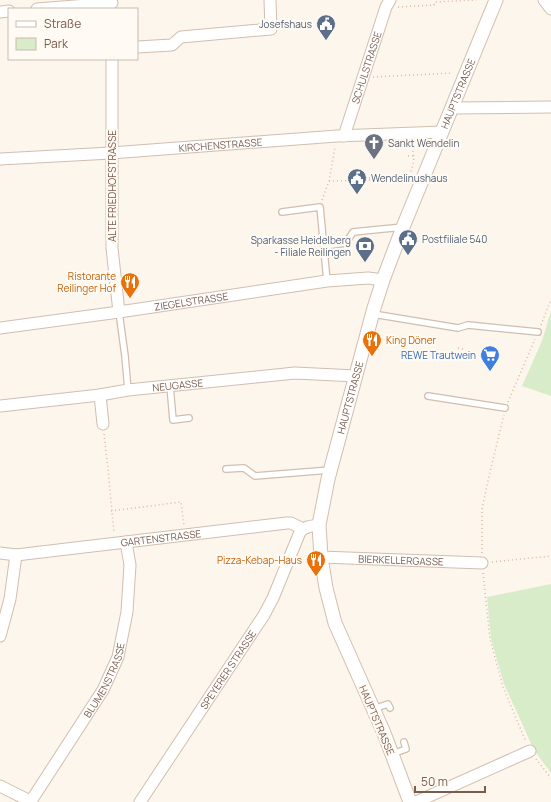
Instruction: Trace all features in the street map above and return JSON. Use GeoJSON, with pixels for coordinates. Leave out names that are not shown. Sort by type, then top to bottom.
{"type":"FeatureCollection","features":[{"type":"Feature","properties":{"kind":"street"},"geometry":{"type":"LineString","coordinates":[[138,47],[172,45],[181,36],[271,29],[270,0]]}},
{"type":"Feature","properties":{"kind":"street","name":"HAUPTSTRASSE"},"geometry":{"type":"LineString","coordinates":[[410,802],[374,709],[335,623],[326,588],[321,557],[319,525],[330,470],[372,314],[383,280],[403,227],[496,0]]}},
{"type":"Feature","properties":{"kind":"street"},"geometry":{"type":"LineString","coordinates":[[544,0],[551,9]]}},
{"type":"Feature","properties":{"kind":"street"},"geometry":{"type":"LineString","coordinates":[[52,8],[112,4]]}},
{"type":"Feature","properties":{"kind":"street","name":"SCHULSTRASSE"},"geometry":{"type":"LineString","coordinates":[[340,136],[364,77],[388,4]]}},
{"type":"Feature","properties":{"kind":"street","name":"ALTE FRIEDHOFSTRASSE"},"geometry":{"type":"LineString","coordinates":[[112,60],[112,248],[119,312]]}},
{"type":"Feature","properties":{"kind":"street"},"geometry":{"type":"LineString","coordinates":[[452,108],[551,107]]}},
{"type":"Feature","properties":{"kind":"street","name":"KIRCHENSTRASSE"},"geometry":{"type":"LineString","coordinates":[[0,159],[111,153],[340,136],[442,132]]}},
{"type":"Feature","properties":{"kind":"street","name":"ZIEGELSTRASSE"},"geometry":{"type":"LineString","coordinates":[[0,328],[327,281],[368,278],[383,280]]}},
{"type":"Feature","properties":{"kind":"street","name":"NEUGASSE"},"geometry":{"type":"LineString","coordinates":[[0,406],[100,395],[128,390],[295,373],[356,376]]}},
{"type":"Feature","properties":{"kind":"street"},"geometry":{"type":"LineString","coordinates":[[100,395],[103,424]]}},
{"type":"Feature","properties":{"kind":"street","name":"GARTENSTRASSE"},"geometry":{"type":"LineString","coordinates":[[0,553],[16,555],[287,523],[303,529]]}},
{"type":"Feature","properties":{"kind":"street"},"geometry":{"type":"LineString","coordinates":[[303,529],[319,525]]}},
{"type":"Feature","properties":{"kind":"street","name":"SPEYERER STRASSE"},"geometry":{"type":"LineString","coordinates":[[140,802],[264,616],[273,598],[298,535],[303,529]]}},
{"type":"Feature","properties":{"kind":"street","name":"BLUMENSTRASSE"},"geometry":{"type":"LineString","coordinates":[[31,802],[103,690],[118,658],[127,612],[130,565],[126,542]]}},
{"type":"Feature","properties":{"kind":"street"},"geometry":{"type":"LineString","coordinates":[[0,636],[10,600],[16,555]]}},
{"type":"Feature","properties":{"kind":"street","name":"BIERKELLERGASSE"},"geometry":{"type":"LineString","coordinates":[[321,557],[482,563]]}},
{"type":"Feature","properties":{"kind":"street"},"geometry":{"type":"LineString","coordinates":[[416,802],[530,751]]}},
{"type":"Feature","properties":{"kind":"street"},"geometry":{"type":"LineString","coordinates":[[0,786],[31,802]]}},
{"type":"Feature","properties":{"kind":"lane"},"geometry":{"type":"LineString","coordinates":[[282,212],[320,207],[327,281]]}},
{"type":"Feature","properties":{"kind":"lane"},"geometry":{"type":"LineString","coordinates":[[324,246],[346,243],[352,232],[403,227]]}},
{"type":"Feature","properties":{"kind":"lane"},"geometry":{"type":"LineString","coordinates":[[119,312],[128,390]]}},
{"type":"Feature","properties":{"kind":"lane"},"geometry":{"type":"LineString","coordinates":[[372,314],[458,328],[468,325],[538,332]]}},
{"type":"Feature","properties":{"kind":"lane"},"geometry":{"type":"LineString","coordinates":[[170,386],[173,420],[189,418]]}},
{"type":"Feature","properties":{"kind":"lane"},"geometry":{"type":"LineString","coordinates":[[428,396],[505,408]]}},
{"type":"Feature","properties":{"kind":"lane"},"geometry":{"type":"LineString","coordinates":[[226,469],[244,468],[255,476],[330,470]]}},
{"type":"Feature","properties":{"kind":"lane"},"geometry":{"type":"LineString","coordinates":[[374,709],[388,704],[390,708]]}},
{"type":"Feature","properties":{"kind":"lane"},"geometry":{"type":"LineString","coordinates":[[392,754],[406,749],[404,742]]}},
{"type":"Feature","properties":{"kind":"path"},"geometry":{"type":"LineString","coordinates":[[388,4],[434,5],[435,2],[476,0]]}},
{"type":"Feature","properties":{"kind":"path"},"geometry":{"type":"LineString","coordinates":[[364,77],[467,72]]}},
{"type":"Feature","properties":{"kind":"path"},"geometry":{"type":"LineString","coordinates":[[320,207],[329,181],[340,136]]}},
{"type":"Feature","properties":{"kind":"path"},"geometry":{"type":"LineString","coordinates":[[365,174],[365,178],[400,177],[408,179],[414,163],[412,148],[407,142]]}},
{"type":"Feature","properties":{"kind":"path"},"geometry":{"type":"LineString","coordinates":[[408,156],[413,156]]}},
{"type":"Feature","properties":{"kind":"path"},"geometry":{"type":"LineString","coordinates":[[329,181],[374,180],[373,177]]}},
{"type":"Feature","properties":{"kind":"path"},"geometry":{"type":"LineString","coordinates":[[392,182],[398,182],[400,177]]}},
{"type":"Feature","properties":{"kind":"path"},"geometry":{"type":"LineString","coordinates":[[551,299],[505,408],[482,509],[482,563],[490,639],[503,688],[530,751],[551,778]]}},
{"type":"Feature","properties":{"kind":"path"},"geometry":{"type":"LineString","coordinates":[[458,348],[463,349]]}},
{"type":"Feature","properties":{"kind":"path"},"geometry":{"type":"LineString","coordinates":[[103,424],[115,543]]}},
{"type":"Feature","properties":{"kind":"path"},"geometry":{"type":"LineString","coordinates":[[111,510],[181,502],[184,535]]}},
{"type":"Feature","properties":{"kind":"path"},"geometry":{"type":"LineString","coordinates":[[482,563],[551,556]]}},
{"type":"Feature","properties":{"kind":"green space"},"geometry":{"type":"Polygon","coordinates":[[[551,311],[551,396],[522,386],[542,341],[551,311]]]}},
{"type":"Feature","properties":{"kind":"green space"},"geometry":{"type":"Polygon","coordinates":[[[551,584],[551,773],[534,750],[504,684],[491,639],[487,597],[551,584]]]}},
{"type":"Feature","properties":{"kind":"place","name":"Josefshaus"},"geometry":{"type":"Point","coordinates":[326,41]}},
{"type":"Feature","properties":{"kind":"place","name":"Sankt Wendelin"},"geometry":{"type":"Point","coordinates":[374,160]}},
{"type":"Feature","properties":{"kind":"place","name":"Wendelinushaus"},"geometry":{"type":"Point","coordinates":[357,195]}},
{"type":"Feature","properties":{"kind":"place","name":"Postfiliale 540"},"geometry":{"type":"Point","coordinates":[408,256]}},
{"type":"Feature","properties":{"kind":"place","name":"Sparkasse Heidelberg - Filiale Reilingen"},"geometry":{"type":"Point","coordinates":[365,263]}},
{"type":"Feature","properties":{"kind":"place","name":"Ristorante Reilinger Hof"},"geometry":{"type":"Point","coordinates":[130,299]}},
{"type":"Feature","properties":{"kind":"place","name":"King Döner"},"geometry":{"type":"Point","coordinates":[372,357]}},
{"type":"Feature","properties":{"kind":"place","name":"REWE Trautwein"},"geometry":{"type":"Point","coordinates":[490,372]}},
{"type":"Feature","properties":{"kind":"place","name":"Pizza-Kebap-Haus"},"geometry":{"type":"Point","coordinates":[316,577]}}]}
